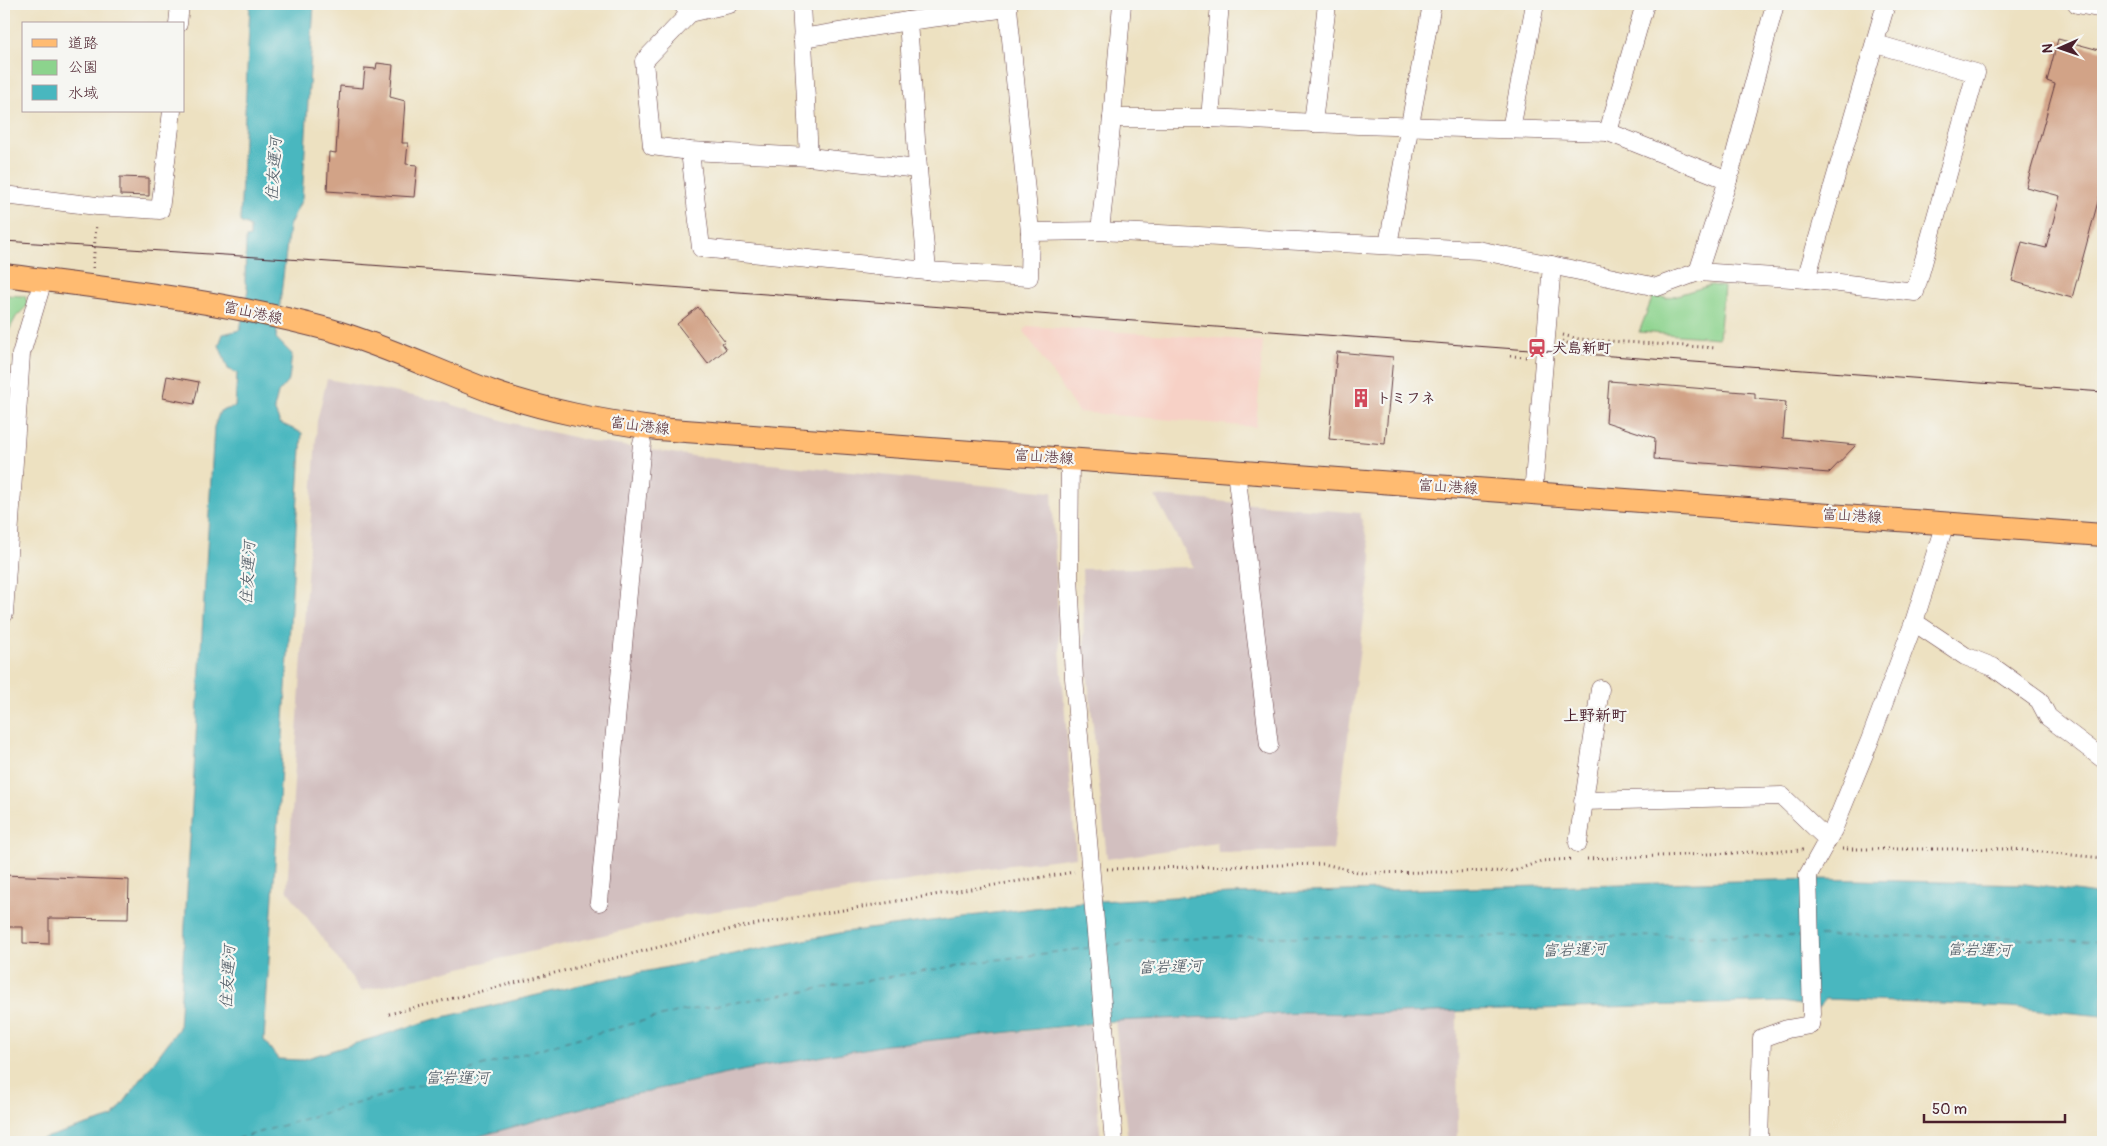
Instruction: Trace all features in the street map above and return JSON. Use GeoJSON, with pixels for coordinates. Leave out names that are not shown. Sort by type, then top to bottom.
{"type":"FeatureCollection","features":[{"type":"Feature","properties":{"kind":"main road","name":"富山港線"},"geometry":{"type":"LineString","coordinates":[[4,275],[223,306],[332,330],[493,392],[550,410],[606,422],[658,429],[2103,535]]}},
{"type":"Feature","properties":{"kind":"street"},"geometry":{"type":"LineString","coordinates":[[178,22],[180,4]]}},
{"type":"Feature","properties":{"kind":"street"},"geometry":{"type":"LineString","coordinates":[[730,4],[686,8],[644,60],[652,146],[690,151],[809,157],[918,169]]}},
{"type":"Feature","properties":{"kind":"street"},"geometry":{"type":"LineString","coordinates":[[801,4],[809,157]]}},
{"type":"Feature","properties":{"kind":"street"},"geometry":{"type":"LineString","coordinates":[[1100,231],[1122,4]]}},
{"type":"Feature","properties":{"kind":"street"},"geometry":{"type":"LineString","coordinates":[[1210,118],[1220,4]]}},
{"type":"Feature","properties":{"kind":"street"},"geometry":{"type":"LineString","coordinates":[[1313,123],[1328,4]]}},
{"type":"Feature","properties":{"kind":"street"},"geometry":{"type":"LineString","coordinates":[[1388,245],[1432,4]]}},
{"type":"Feature","properties":{"kind":"street"},"geometry":{"type":"LineString","coordinates":[[1511,129],[1535,4]]}},
{"type":"Feature","properties":{"kind":"street"},"geometry":{"type":"LineString","coordinates":[[1608,132],[1645,4]]}},
{"type":"Feature","properties":{"kind":"street"},"geometry":{"type":"LineString","coordinates":[[1698,272],[1728,180],[1776,4]]}},
{"type":"Feature","properties":{"kind":"street"},"geometry":{"type":"LineString","coordinates":[[1806,279],[1876,44],[1886,4]]}},
{"type":"Feature","properties":{"kind":"street"},"geometry":{"type":"LineString","coordinates":[[2077,4],[2103,9]]}},
{"type":"Feature","properties":{"kind":"street"},"geometry":{"type":"LineString","coordinates":[[690,151],[701,248],[927,271],[1029,277],[1030,232],[1008,8],[908,20],[802,38]]}},
{"type":"Feature","properties":{"kind":"street"},"geometry":{"type":"LineString","coordinates":[[908,20],[927,271]]}},
{"type":"Feature","properties":{"kind":"street"},"geometry":{"type":"LineString","coordinates":[[1030,232],[1100,231],[1478,250],[1657,286],[1698,272],[1806,279],[1914,292],[1976,73],[1876,44]]}},
{"type":"Feature","properties":{"kind":"street"},"geometry":{"type":"LineString","coordinates":[[4,195],[97,206],[160,210],[172,112]]}},
{"type":"Feature","properties":{"kind":"street"},"geometry":{"type":"LineString","coordinates":[[1112,118],[1210,118],[1608,132],[1728,180]]}},
{"type":"Feature","properties":{"kind":"street"},"geometry":{"type":"LineString","coordinates":[[1533,494],[1552,265]]}},
{"type":"Feature","properties":{"kind":"street"},"geometry":{"type":"LineString","coordinates":[[4,614],[8,493],[21,354],[43,280]]}},
{"type":"Feature","properties":{"kind":"street"},"geometry":{"type":"LineString","coordinates":[[599,902],[642,443]]}},
{"type":"Feature","properties":{"kind":"street"},"geometry":{"type":"LineString","coordinates":[[1070,459],[1069,576],[1074,678],[1114,1142]]}},
{"type":"Feature","properties":{"kind":"street"},"geometry":{"type":"LineString","coordinates":[[1236,471],[1269,745]]}},
{"type":"Feature","properties":{"kind":"street"},"geometry":{"type":"LineString","coordinates":[[1759,1142],[1762,1038],[1786,1029],[1810,1025],[1812,1014],[1808,875],[1825,844],[1870,740],[1914,622],[1945,522]]}},
{"type":"Feature","properties":{"kind":"street"},"geometry":{"type":"LineString","coordinates":[[1914,622],[1965,656],[1993,667],[2039,700],[2048,717],[2103,759]]}},
{"type":"Feature","properties":{"kind":"street"},"geometry":{"type":"LineString","coordinates":[[1578,843],[1600,689]]}},
{"type":"Feature","properties":{"kind":"street"},"geometry":{"type":"LineString","coordinates":[[1583,801],[1782,796],[1825,844]]}},
{"type":"Feature","properties":{"kind":"path"},"geometry":{"type":"LineString","coordinates":[[91,286],[97,206]]}},
{"type":"Feature","properties":{"kind":"path"},"geometry":{"type":"LineString","coordinates":[[1546,332],[1579,339],[1716,348]]}},
{"type":"Feature","properties":{"kind":"path"},"geometry":{"type":"LineString","coordinates":[[389,1014],[740,927],[1090,869],[1324,864],[1362,873],[1514,871],[1541,860],[1825,844],[2012,849],[2103,858]]}},
{"type":"Feature","properties":{"kind":"shaded area"},"geometry":{"type":"Polygon","coordinates":[[[1028,326],[1263,341],[1256,427],[1078,412],[1024,331],[1028,326]]]}},
{"type":"Feature","properties":{"kind":"shaded area"},"geometry":{"type":"Polygon","coordinates":[[[327,379],[444,402],[511,423],[595,442],[700,457],[1052,492],[1059,634],[1076,857],[1003,866],[690,915],[361,991],[287,890],[317,421],[327,379]]]}},
{"type":"Feature","properties":{"kind":"shaded area"},"geometry":{"type":"Polygon","coordinates":[[[1155,496],[1360,513],[1372,558],[1333,850],[1218,853],[1217,843],[1107,859],[1084,641],[1082,569],[1193,567],[1155,496]]]}},
{"type":"Feature","properties":{"kind":"shaded area"},"geometry":{"type":"Polygon","coordinates":[[[1457,1011],[1458,1142],[1128,1142],[1115,1021],[1302,1013],[1457,1011]]]}},
{"type":"Feature","properties":{"kind":"shaded area"},"geometry":{"type":"Polygon","coordinates":[[[1090,1025],[1101,1142],[458,1142],[626,1096],[746,1070],[886,1045],[1090,1025]]]}},
{"type":"Feature","properties":{"kind":"green space"},"geometry":{"type":"Polygon","coordinates":[[[1711,285],[1724,287],[1719,338],[1639,332],[1653,296],[1667,298],[1711,285]]]}},
{"type":"Feature","properties":{"kind":"green space"},"geometry":{"type":"Polygon","coordinates":[[[4,295],[25,296],[28,305],[16,317],[4,340],[4,295]]]}},
{"type":"Feature","properties":{"kind":"water","name":"富岩運河"},"geometry":{"type":"Polygon","coordinates":[[[250,4],[314,4],[302,199],[289,226],[276,338],[292,354],[289,380],[278,393],[274,409],[280,423],[302,433],[264,1040],[278,1059],[301,1060],[435,1019],[597,981],[845,932],[1081,902],[1230,894],[1818,879],[2025,884],[2103,895],[2103,1016],[2010,1007],[1826,999],[1818,1008],[1783,1002],[1363,1014],[1302,1013],[1115,1021],[886,1045],[746,1070],[626,1096],[458,1142],[31,1142],[113,1117],[179,1028],[214,427],[220,411],[235,407],[237,373],[228,369],[219,345],[223,334],[240,330],[248,289],[245,282],[246,238],[250,237],[250,227],[240,222],[250,4]]]}},
{"type":"Feature","properties":{"kind":"building"},"geometry":{"type":"Polygon","coordinates":[[[2058,39],[2103,51],[2103,183],[2072,298],[2012,281],[2022,242],[2046,248],[2060,196],[2026,187],[2055,84],[2047,81],[2058,39]]]}},
{"type":"Feature","properties":{"kind":"building"},"geometry":{"type":"Polygon","coordinates":[[[377,63],[393,65],[390,97],[405,101],[402,143],[408,143],[406,164],[417,165],[414,197],[327,191],[329,152],[336,153],[340,86],[363,88],[365,68],[376,69],[377,63]]]}},
{"type":"Feature","properties":{"kind":"building"},"geometry":{"type":"Polygon","coordinates":[[[120,177],[149,178],[149,196],[120,195],[120,177]]]}},
{"type":"Feature","properties":{"kind":"building"},"geometry":{"type":"Polygon","coordinates":[[[698,307],[725,341],[722,343],[726,349],[708,364],[677,324],[698,307]]]}},
{"type":"Feature","properties":{"kind":"building","name":"トミフネ"},"geometry":{"type":"Polygon","coordinates":[[[1337,352],[1393,357],[1385,444],[1329,439],[1337,352]]]}},
{"type":"Feature","properties":{"kind":"building"},"geometry":{"type":"Polygon","coordinates":[[[167,376],[199,382],[194,404],[163,398],[167,376]]]}},
{"type":"Feature","properties":{"kind":"building"},"geometry":{"type":"Polygon","coordinates":[[[1609,381],[1755,393],[1755,399],[1786,402],[1783,438],[1856,445],[1829,473],[1654,459],[1655,438],[1606,422],[1609,381]]]}},
{"type":"Feature","properties":{"kind":"building"},"geometry":{"type":"Polygon","coordinates":[[[4,875],[129,880],[128,919],[49,918],[49,944],[23,943],[23,927],[4,927],[4,875]]]}},
{"type":"Feature","properties":{"kind":"ferry route"},"geometry":{"type":"LineString","coordinates":[[1105,946],[1142,941],[1227,937],[1803,936]]}},
{"type":"Feature","properties":{"kind":"ferry route"},"geometry":{"type":"LineString","coordinates":[[1819,936],[1977,936],[2103,942]]}},
{"type":"Feature","properties":{"kind":"ferry route"},"geometry":{"type":"LineString","coordinates":[[227,1142],[563,1042],[677,1012],[986,961],[1088,948]]}},
{"type":"Feature","properties":{"kind":"tram line"},"geometry":{"type":"LineString","coordinates":[[4,241],[288,259],[2103,392]]}},
{"type":"Feature","properties":{"kind":"place","name":"犬島新町"},"geometry":{"type":"Point","coordinates":[1537,348]}},
{"type":"Feature","properties":{"kind":"place","name":"トミフネ"},"geometry":{"type":"Point","coordinates":[1361,398]}},
{"type":"Feature","properties":{"kind":"district","name":"上野新町"},"geometry":{"type":"Point","coordinates":[1595,716]}},
{"type":"Feature","properties":{"kind":"water label","name":"住友運河"},"geometry":{"type":"Point","coordinates":[274,169]}},
{"type":"Feature","properties":{"kind":"water label","name":"住友運河"},"geometry":{"type":"Point","coordinates":[248,573]}},
{"type":"Feature","properties":{"kind":"water label","name":"住友運河"},"geometry":{"type":"Point","coordinates":[228,977]}}]}
